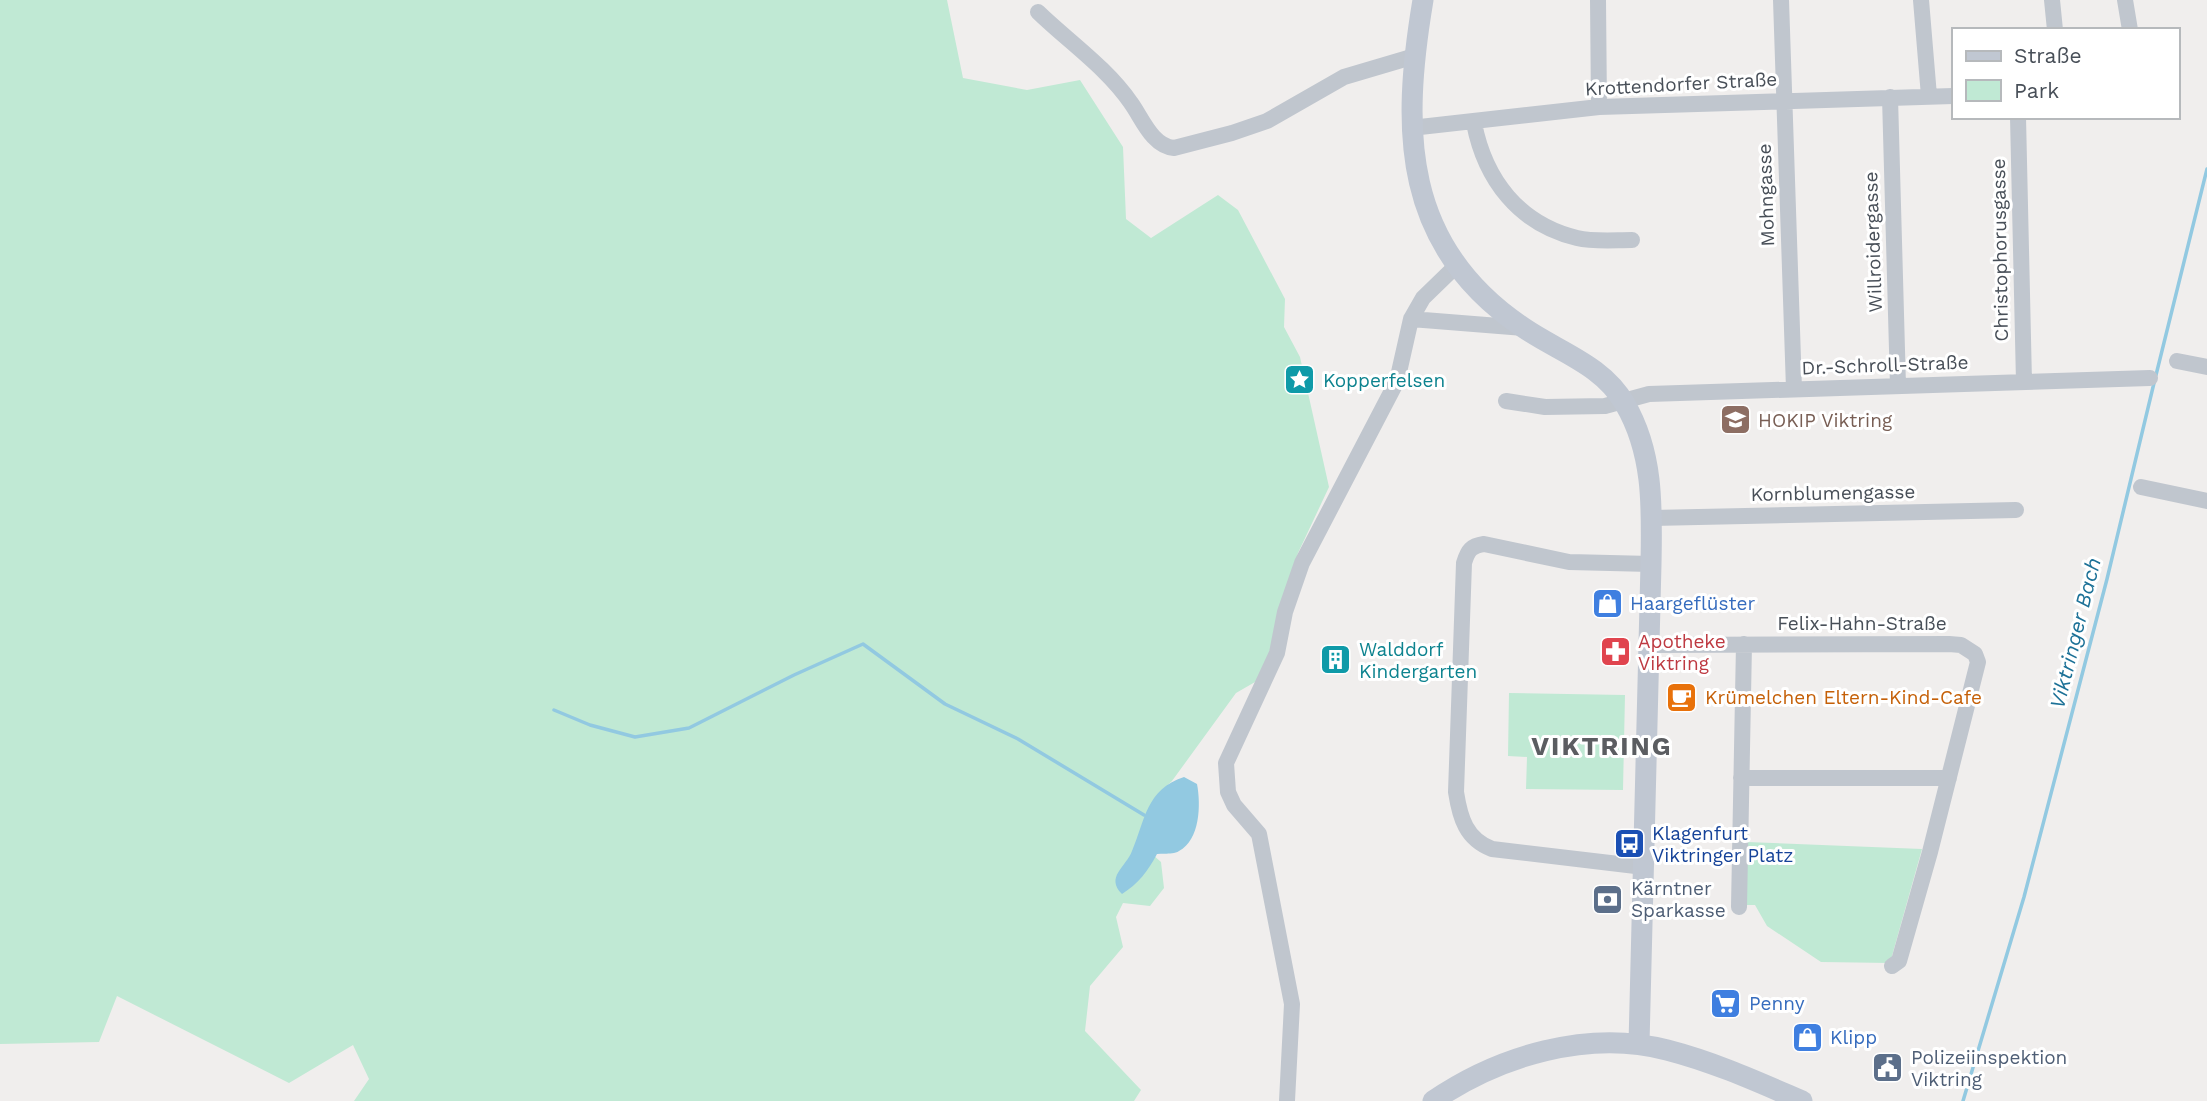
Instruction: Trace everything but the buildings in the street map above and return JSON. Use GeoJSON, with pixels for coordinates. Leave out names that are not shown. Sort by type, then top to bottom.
{"type":"FeatureCollection","features":[{"type":"Feature","properties":{"kind":"street"},"geometry":{"type":"LineString","coordinates":[[1423,0],[1415,56],[1411,128],[1414,162],[1425,204],[1436,229],[1457,265],[1487,298],[1524,328],[1586,363],[1607,380],[1624,401],[1644,446],[1651,487],[1651,564],[1639,1044]]}},
{"type":"Feature","properties":{"kind":"street"},"geometry":{"type":"LineString","coordinates":[[1598,0],[1599,107]]}},
{"type":"Feature","properties":{"kind":"street","name":"Mohngasse"},"geometry":{"type":"LineString","coordinates":[[1781,0],[1794,389]]}},
{"type":"Feature","properties":{"kind":"street"},"geometry":{"type":"LineString","coordinates":[[1921,0],[1929,96]]}},
{"type":"Feature","properties":{"kind":"street"},"geometry":{"type":"LineString","coordinates":[[2052,0],[2054,28]]}},
{"type":"Feature","properties":{"kind":"street"},"geometry":{"type":"LineString","coordinates":[[2125,0],[2130,28]]}},
{"type":"Feature","properties":{"kind":"street"},"geometry":{"type":"LineString","coordinates":[[1038,12],[1115,82],[1151,133],[1167,148],[1268,121],[1344,77],[1415,56]]}},
{"type":"Feature","properties":{"kind":"street","name":"Krottendorfer Straße"},"geometry":{"type":"LineString","coordinates":[[1411,128],[1599,107],[1952,96]]}},
{"type":"Feature","properties":{"kind":"street","name":"Willroidergasse"},"geometry":{"type":"LineString","coordinates":[[1890,97],[1898,386]]}},
{"type":"Feature","properties":{"kind":"street","name":"Christophorusgasse"},"geometry":{"type":"LineString","coordinates":[[2018,119],[2024,382]]}},
{"type":"Feature","properties":{"kind":"street"},"geometry":{"type":"LineString","coordinates":[[1474,123],[1488,168],[1511,203],[1541,225],[1578,239],[1632,240]]}},
{"type":"Feature","properties":{"kind":"street"},"geometry":{"type":"LineString","coordinates":[[1287,1101],[1292,1004],[1259,834],[1231,799],[1226,763],[1277,653],[1285,612],[1302,562],[1397,381],[1411,319],[1423,298],[1457,265]]}},
{"type":"Feature","properties":{"kind":"street"},"geometry":{"type":"LineString","coordinates":[[1411,319],[1524,328]]}},
{"type":"Feature","properties":{"kind":"street"},"geometry":{"type":"LineString","coordinates":[[2177,361],[2207,367]]}},
{"type":"Feature","properties":{"kind":"street","name":"Dr.-Schroll-Straße"},"geometry":{"type":"LineString","coordinates":[[1506,401],[1545,407],[1605,406],[1649,394],[2150,378]]}},
{"type":"Feature","properties":{"kind":"street"},"geometry":{"type":"LineString","coordinates":[[2141,488],[2207,502]]}},
{"type":"Feature","properties":{"kind":"street","name":"Kornblumengasse"},"geometry":{"type":"LineString","coordinates":[[1651,518],[2016,510]]}},
{"type":"Feature","properties":{"kind":"street"},"geometry":{"type":"LineString","coordinates":[[1644,867],[1492,849],[1472,837],[1463,822],[1456,792],[1464,562],[1468,551],[1474,545],[1484,544],[1569,562],[1651,564]]}},
{"type":"Feature","properties":{"kind":"street"},"geometry":{"type":"LineString","coordinates":[[1739,907],[1744,644]]}},
{"type":"Feature","properties":{"kind":"street","name":"Felix-Hahn-Straße"},"geometry":{"type":"LineString","coordinates":[[1649,645],[1949,644],[1961,645],[1975,654],[1978,662],[1949,778],[1899,961],[1892,966]]}},
{"type":"Feature","properties":{"kind":"street"},"geometry":{"type":"LineString","coordinates":[[1741,778],[1949,778]]}},
{"type":"Feature","properties":{"kind":"street"},"geometry":{"type":"LineString","coordinates":[[1433,1101],[1469,1079],[1528,1055],[1609,1042],[1639,1044],[1703,1060],[1762,1093],[1802,1101]]}},
{"type":"Feature","properties":{"kind":"green space"},"geometry":{"type":"Polygon","coordinates":[[[0,0],[947,0],[963,78],[1027,90],[1080,80],[1123,147],[1126,219],[1151,238],[1218,195],[1238,210],[1285,299],[1284,327],[1300,357],[1329,487],[1298,553],[1262,678],[1236,693],[1172,781],[1158,794],[1142,845],[1161,862],[1164,888],[1150,906],[1123,903],[1116,917],[1123,947],[1090,986],[1085,1031],[1141,1090],[1134,1101],[354,1101],[369,1079],[353,1045],[289,1083],[117,996],[99,1042],[0,1044],[0,0]]]}},
{"type":"Feature","properties":{"kind":"green space"},"geometry":{"type":"Polygon","coordinates":[[[1509,693],[1625,695],[1623,790],[1526,789],[1527,757],[1508,756],[1509,693]]]}},
{"type":"Feature","properties":{"kind":"green space"},"geometry":{"type":"Polygon","coordinates":[[[1747,842],[1922,849],[1890,963],[1821,962],[1767,926],[1755,905],[1741,905],[1747,842]]]}},
{"type":"Feature","properties":{"kind":"water"},"geometry":{"type":"Polygon","coordinates":[[[1184,777],[1197,784],[1198,792],[1199,812],[1191,839],[1177,852],[1157,854],[1142,877],[1122,894],[1117,888],[1116,877],[1132,851],[1149,807],[1162,789],[1184,777]]]}},
{"type":"Feature","properties":{"kind":"waterway","name":"Viktringer Bach"},"geometry":{"type":"LineString","coordinates":[[2156,375],[2207,169]]}},
{"type":"Feature","properties":{"kind":"waterway","name":"Viktringer Bach"},"geometry":{"type":"LineString","coordinates":[[1963,1101],[2024,897],[2107,579],[2154,383]]}},
{"type":"Feature","properties":{"kind":"waterway"},"geometry":{"type":"LineString","coordinates":[[554,710],[590,725],[635,737],[689,728],[863,644],[945,704],[1018,739],[1144,815]]}},
{"type":"Feature","properties":{"kind":"place","name":"Kopperfelsen"},"geometry":{"type":"Point","coordinates":[1300,380]}},
{"type":"Feature","properties":{"kind":"place","name":"HOKIP Viktring"},"geometry":{"type":"Point","coordinates":[1735,420]}},
{"type":"Feature","properties":{"kind":"place","name":"Haargeflüster"},"geometry":{"type":"Point","coordinates":[1607,603]}},
{"type":"Feature","properties":{"kind":"place","name":"Apotheke Viktring"},"geometry":{"type":"Point","coordinates":[1615,652]}},
{"type":"Feature","properties":{"kind":"place","name":"Walddorf Kindergarten"},"geometry":{"type":"Point","coordinates":[1336,660]}},
{"type":"Feature","properties":{"kind":"place","name":"Krümelchen Eltern-Kind-Cafe"},"geometry":{"type":"Point","coordinates":[1682,697]}},
{"type":"Feature","properties":{"kind":"place","name":"Klagenfurt Viktringer Platz"},"geometry":{"type":"Point","coordinates":[1629,844]}},
{"type":"Feature","properties":{"kind":"place","name":"Kärntner Sparkasse"},"geometry":{"type":"Point","coordinates":[1608,899]}},
{"type":"Feature","properties":{"kind":"place","name":"Penny"},"geometry":{"type":"Point","coordinates":[1726,1003]}},
{"type":"Feature","properties":{"kind":"place","name":"Klipp"},"geometry":{"type":"Point","coordinates":[1807,1037]}},
{"type":"Feature","properties":{"kind":"place","name":"Polizeiinspektion Viktring"},"geometry":{"type":"Point","coordinates":[1888,1068]}},
{"type":"Feature","properties":{"kind":"district","name":"VIKTRING"},"geometry":{"type":"Point","coordinates":[1602,746]}}]}
